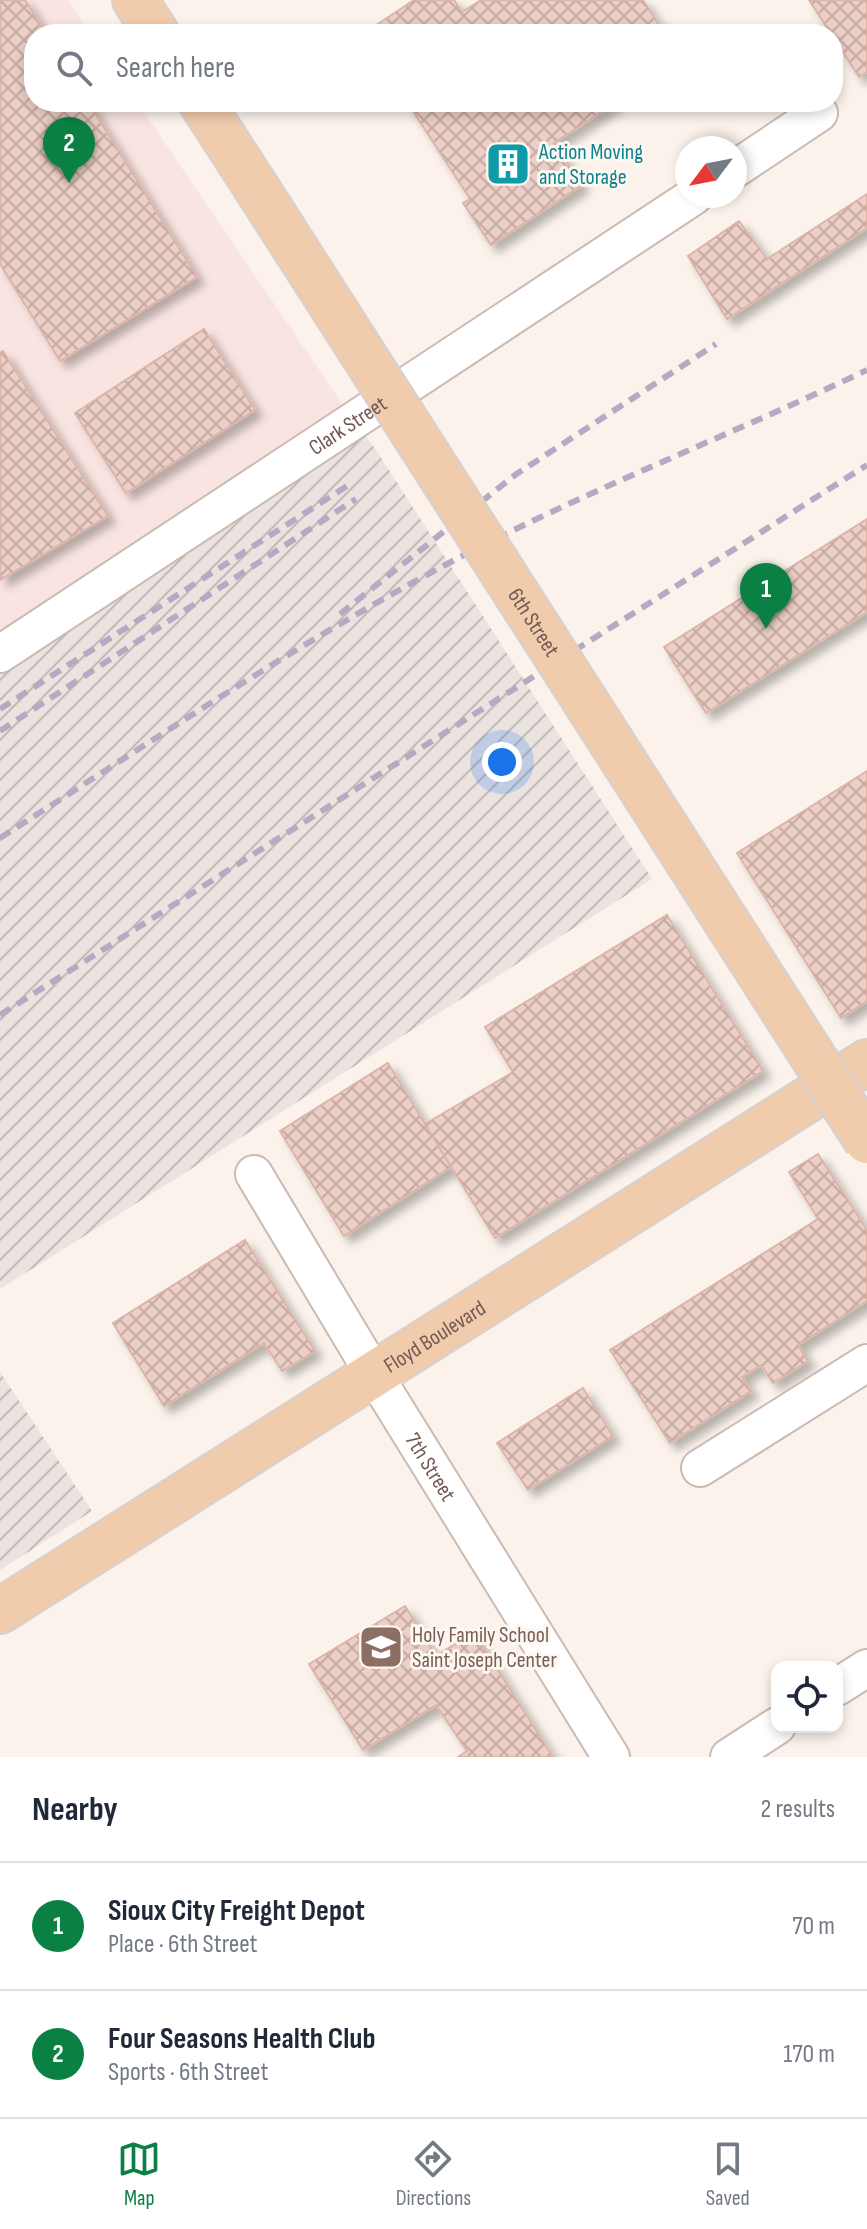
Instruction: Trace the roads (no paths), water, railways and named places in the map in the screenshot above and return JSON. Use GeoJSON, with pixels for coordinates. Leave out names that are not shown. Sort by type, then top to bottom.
{"type":"FeatureCollection","features":[{"type":"Feature","properties":{"kind":"main road","name":"6th Street"},"geometry":{"type":"LineString","coordinates":[[207,112],[867,1141]]}},
{"type":"Feature","properties":{"kind":"main road","name":"Floyd Boulevard"},"geometry":{"type":"LineString","coordinates":[[0,1611],[867,1062]]}},
{"type":"Feature","properties":{"kind":"street"},"geometry":{"type":"LineString","coordinates":[[747,161],[819,113]]}},
{"type":"Feature","properties":{"kind":"street","name":"Clark Street"},"geometry":{"type":"LineString","coordinates":[[0,654],[676,208]]}},
{"type":"Feature","properties":{"kind":"street","name":"7th Street"},"geometry":{"type":"LineString","coordinates":[[254,1174],[611,1757]]}},
{"type":"Feature","properties":{"kind":"street"},"geometry":{"type":"LineString","coordinates":[[700,1468],[867,1363]]}},
{"type":"Feature","properties":{"kind":"street"},"geometry":{"type":"LineString","coordinates":[[843,1683],[867,1668]]}},
{"type":"Feature","properties":{"kind":"street"},"geometry":{"type":"LineString","coordinates":[[729,1757],[771,1730]]}},
{"type":"Feature","properties":{"kind":"railway"},"geometry":{"type":"LineString","coordinates":[[340,614],[515,475],[716,344]]}},
{"type":"Feature","properties":{"kind":"railway"},"geometry":{"type":"LineString","coordinates":[[0,838],[278,661],[449,563],[552,512],[867,370]]}},
{"type":"Feature","properties":{"kind":"railway"},"geometry":{"type":"LineString","coordinates":[[0,1015],[867,465]]}},
{"type":"Feature","properties":{"kind":"railway"},"geometry":{"type":"LineString","coordinates":[[0,709],[347,486]]}},
{"type":"Feature","properties":{"kind":"railway"},"geometry":{"type":"LineString","coordinates":[[0,731],[356,499]]}},
{"type":"Feature","properties":{"kind":"place","name":"Action Moving and Storage"},"geometry":{"type":"Point","coordinates":[508,164]}},
{"type":"Feature","properties":{"kind":"place","name":"Four Seasons Health Club"},"geometry":{"type":"Point","coordinates":[69,183]}},
{"type":"Feature","properties":{"kind":"place","name":"Sioux City Freight Depot"},"geometry":{"type":"Point","coordinates":[766,629]}},
{"type":"Feature","properties":{"kind":"place","name":"Holy Family School Saint Joseph Center"},"geometry":{"type":"Point","coordinates":[381,1647]}}]}
